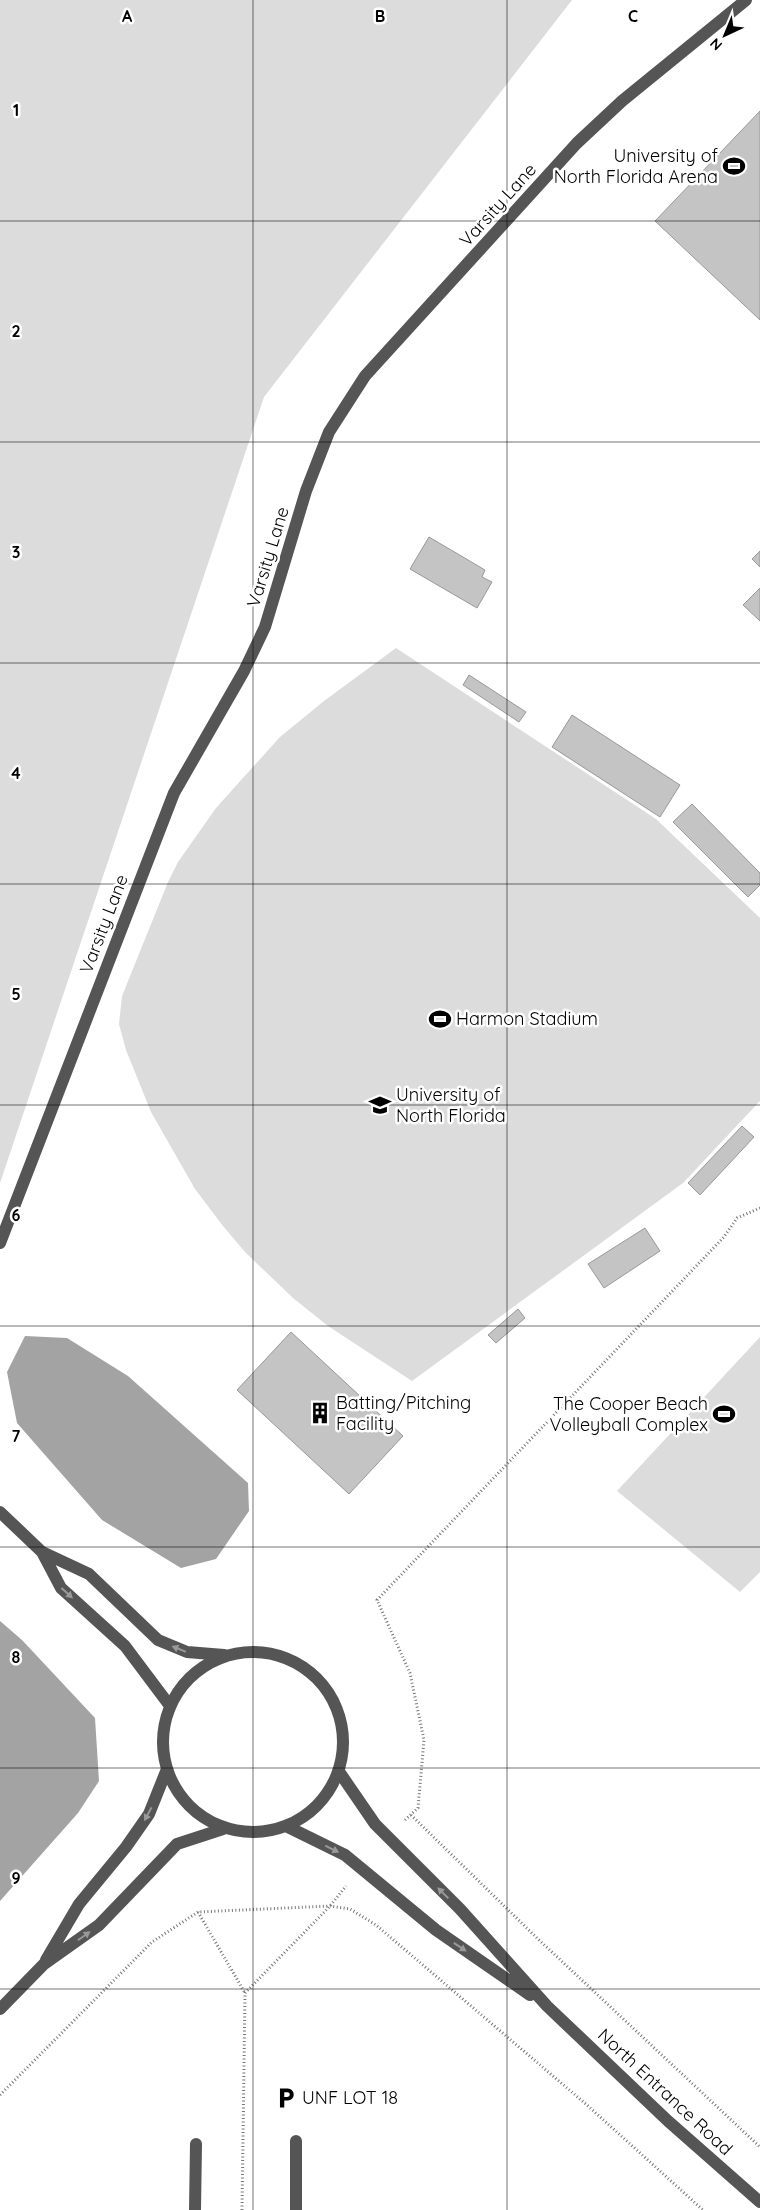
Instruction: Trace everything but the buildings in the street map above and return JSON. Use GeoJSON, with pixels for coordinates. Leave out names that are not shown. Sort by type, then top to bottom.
{"type":"FeatureCollection","features":[{"type":"Feature","properties":{"kind":"street","name":"Varsity Lane"},"geometry":{"type":"LineString","coordinates":[[0,1243],[174,793],[244,671],[265,628],[306,491],[329,432],[365,376],[577,143],[622,101],[746,0]]}},
{"type":"Feature","properties":{"kind":"street"},"geometry":{"type":"LineString","coordinates":[[0,1512],[42,1552],[89,1574],[158,1640],[186,1652],[227,1655],[251,1651],[272,1654],[297,1662],[315,1676],[333,1698],[341,1717],[345,1743],[340,1773],[319,1806],[288,1828],[255,1834],[223,1828],[198,1815],[181,1797],[167,1769],[162,1745],[164,1726],[170,1706],[178,1691],[192,1675],[207,1664],[227,1655]]}},
{"type":"Feature","properties":{"kind":"street"},"geometry":{"type":"LineString","coordinates":[[42,1552],[61,1588],[125,1646],[170,1706]]}},
{"type":"Feature","properties":{"kind":"street"},"geometry":{"type":"LineString","coordinates":[[44,1964],[79,1904],[126,1847],[149,1814],[167,1769]]}},
{"type":"Feature","properties":{"kind":"street"},"geometry":{"type":"LineString","coordinates":[[340,1773],[375,1824],[460,1909],[547,2006]]}},
{"type":"Feature","properties":{"kind":"street"},"geometry":{"type":"LineString","coordinates":[[0,2009],[44,1964],[99,1925],[177,1844],[223,1828]]}},
{"type":"Feature","properties":{"kind":"street"},"geometry":{"type":"LineString","coordinates":[[288,1828],[344,1856],[436,1930],[547,2006]]}},
{"type":"Feature","properties":{"kind":"street","name":"North Entrance Road"},"geometry":{"type":"LineString","coordinates":[[547,2006],[668,2121],[760,2202]]}},
{"type":"Feature","properties":{"kind":"street"},"geometry":{"type":"LineString","coordinates":[[296,2141],[296,2210]]}},
{"type":"Feature","properties":{"kind":"street"},"geometry":{"type":"LineString","coordinates":[[195,2210],[196,2144]]}},
{"type":"Feature","properties":{"kind":"path"},"geometry":{"type":"LineString","coordinates":[[388,1838],[418,1808],[424,1740],[410,1673],[377,1600],[724,1237],[737,1218],[760,1208]]}},
{"type":"Feature","properties":{"kind":"path"},"geometry":{"type":"LineString","coordinates":[[411,1815],[538,1939],[760,2147]]}},
{"type":"Feature","properties":{"kind":"path"},"geometry":{"type":"LineString","coordinates":[[245,1992],[330,1906],[360,1868]]}},
{"type":"Feature","properties":{"kind":"path"},"geometry":{"type":"LineString","coordinates":[[0,2095],[152,1942],[198,1912],[330,1906],[350,1909],[376,1925],[587,2105],[703,2210]]}},
{"type":"Feature","properties":{"kind":"path"},"geometry":{"type":"LineString","coordinates":[[198,1912],[245,1992],[242,2210]]}},
{"type":"Feature","properties":{"kind":"shaded area"},"geometry":{"type":"Polygon","coordinates":[[[0,0],[572,0],[264,397],[0,1183],[0,0]]]}},
{"type":"Feature","properties":{"kind":"shaded area","name":"Harmon Stadium"},"geometry":{"type":"Polygon","coordinates":[[[396,648],[656,819],[760,918],[760,1101],[683,1183],[412,1381],[328,1326],[293,1298],[245,1252],[223,1226],[195,1189],[151,1112],[126,1050],[119,1024],[122,996],[168,882],[178,862],[216,808],[280,737],[324,701],[396,648]]]}},
{"type":"Feature","properties":{"kind":"shaded area"},"geometry":{"type":"Polygon","coordinates":[[[25,1336],[67,1338],[128,1376],[248,1483],[249,1511],[216,1559],[181,1568],[102,1520],[17,1423],[7,1372],[25,1336]]]}},
{"type":"Feature","properties":{"kind":"shaded area","name":"The Cooper Beach Volleyball Complex"},"geometry":{"type":"Polygon","coordinates":[[[760,1337],[760,1572],[740,1592],[617,1491],[760,1337]]]}},
{"type":"Feature","properties":{"kind":"shaded area"},"geometry":{"type":"Polygon","coordinates":[[[0,1621],[22,1640],[95,1718],[99,1781],[78,1813],[0,1901],[0,1621]]]}},
{"type":"Feature","properties":{"kind":"place","name":"University of North Florida Arena"},"geometry":{"type":"Point","coordinates":[734,166]}},
{"type":"Feature","properties":{"kind":"place","name":"Harmon Stadium"},"geometry":{"type":"Point","coordinates":[440,1019]}},
{"type":"Feature","properties":{"kind":"place","name":"University of North Florida"},"geometry":{"type":"Point","coordinates":[380,1105]}},
{"type":"Feature","properties":{"kind":"place","name":"Batting/Pitching Facility"},"geometry":{"type":"Point","coordinates":[320,1413]}},
{"type":"Feature","properties":{"kind":"place","name":"The Cooper Beach Volleyball Complex"},"geometry":{"type":"Point","coordinates":[724,1414]}},
{"type":"Feature","properties":{"kind":"place","name":"UNF LOT 18"},"geometry":{"type":"Point","coordinates":[286,2098]}}]}
